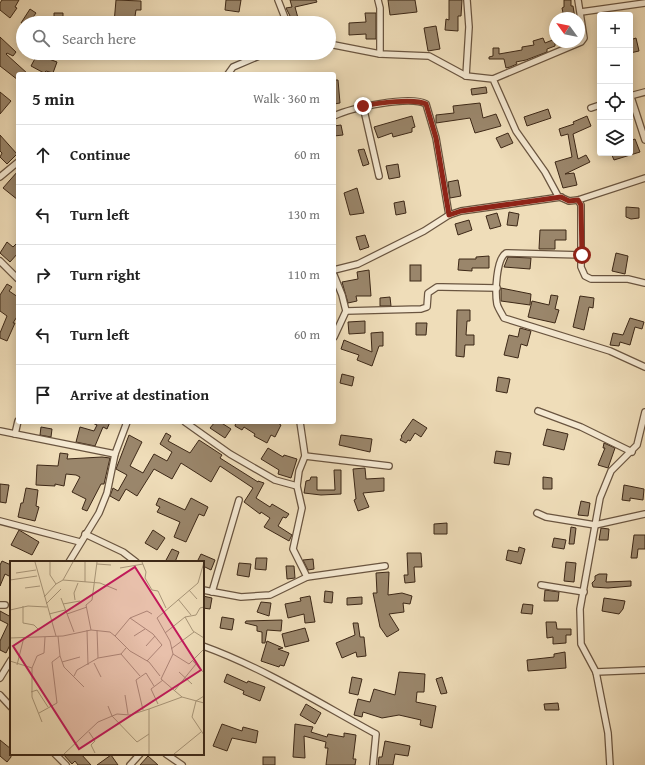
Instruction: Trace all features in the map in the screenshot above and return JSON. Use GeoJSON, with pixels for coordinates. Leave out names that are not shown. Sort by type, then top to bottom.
{"type":"FeatureCollection","features":[{"type":"Feature","properties":{"kind":"street"},"geometry":{"type":"LineString","coordinates":[[278,0],[284,16]]}},
{"type":"Feature","properties":{"kind":"street"},"geometry":{"type":"LineString","coordinates":[[378,0],[380,8],[380,54]]}},
{"type":"Feature","properties":{"kind":"street"},"geometry":{"type":"LineString","coordinates":[[466,76],[469,27],[467,0]]}},
{"type":"Feature","properties":{"kind":"street"},"geometry":{"type":"LineString","coordinates":[[578,0],[581,12],[645,3]]}},
{"type":"Feature","properties":{"kind":"street"},"geometry":{"type":"LineString","coordinates":[[336,45],[380,54],[429,56],[466,76],[493,79],[567,48]]}},
{"type":"Feature","properties":{"kind":"street"},"geometry":{"type":"LineString","coordinates":[[229,72],[233,67],[250,60]]}},
{"type":"Feature","properties":{"kind":"street"},"geometry":{"type":"LineString","coordinates":[[493,79],[516,131],[545,172],[558,196],[569,201],[578,200],[645,178]]}},
{"type":"Feature","properties":{"kind":"street"},"geometry":{"type":"LineString","coordinates":[[633,94],[645,92]]}},
{"type":"Feature","properties":{"kind":"street"},"geometry":{"type":"LineString","coordinates":[[336,115],[376,103],[418,102],[426,104],[436,138],[449,215]]}},
{"type":"Feature","properties":{"kind":"street"},"geometry":{"type":"LineString","coordinates":[[633,104],[645,140]]}},
{"type":"Feature","properties":{"kind":"street"},"geometry":{"type":"LineString","coordinates":[[363,106],[379,176]]}},
{"type":"Feature","properties":{"kind":"street"},"geometry":{"type":"LineString","coordinates":[[591,108],[597,107]]}},
{"type":"Feature","properties":{"kind":"street"},"geometry":{"type":"LineString","coordinates":[[0,176],[16,164]]}},
{"type":"Feature","properties":{"kind":"street"},"geometry":{"type":"LineString","coordinates":[[336,270],[358,264],[424,231],[449,215],[461,211],[561,197]]}},
{"type":"Feature","properties":{"kind":"street"},"geometry":{"type":"LineString","coordinates":[[578,200],[581,205],[581,267],[585,276],[591,279],[628,279],[645,283]]}},
{"type":"Feature","properties":{"kind":"street"},"geometry":{"type":"LineString","coordinates":[[582,255],[506,253],[502,255],[498,263],[496,288],[497,304],[504,318],[610,351],[645,367]]}},
{"type":"Feature","properties":{"kind":"street"},"geometry":{"type":"LineString","coordinates":[[0,261],[16,277]]}},
{"type":"Feature","properties":{"kind":"street"},"geometry":{"type":"LineString","coordinates":[[336,281],[346,311],[336,333]]}},
{"type":"Feature","properties":{"kind":"street"},"geometry":{"type":"LineString","coordinates":[[346,311],[421,309],[427,307],[428,293],[437,287],[496,288]]}},
{"type":"Feature","properties":{"kind":"street"},"geometry":{"type":"LineString","coordinates":[[538,411],[581,427],[632,452]]}},
{"type":"Feature","properties":{"kind":"street"},"geometry":{"type":"LineString","coordinates":[[610,765],[608,733],[596,672],[581,644],[580,609],[600,498],[611,471],[632,452],[637,444],[645,412]]}},
{"type":"Feature","properties":{"kind":"street"},"geometry":{"type":"LineString","coordinates":[[15,434],[18,424]]}},
{"type":"Feature","properties":{"kind":"street"},"geometry":{"type":"LineString","coordinates":[[70,561],[99,513],[107,493],[115,454],[126,424]]}},
{"type":"Feature","properties":{"kind":"street"},"geometry":{"type":"LineString","coordinates":[[188,424],[230,454],[275,480],[298,486]]}},
{"type":"Feature","properties":{"kind":"street"},"geometry":{"type":"LineString","coordinates":[[300,424],[305,456],[299,471],[298,486],[302,508],[293,549],[307,577]]}},
{"type":"Feature","properties":{"kind":"street"},"geometry":{"type":"LineString","coordinates":[[0,431],[115,454]]}},
{"type":"Feature","properties":{"kind":"street"},"geometry":{"type":"LineString","coordinates":[[305,456],[389,466]]}},
{"type":"Feature","properties":{"kind":"street"},"geometry":{"type":"LineString","coordinates":[[212,592],[239,500]]}},
{"type":"Feature","properties":{"kind":"street"},"geometry":{"type":"LineString","coordinates":[[537,513],[546,517],[595,525],[645,514]]}},
{"type":"Feature","properties":{"kind":"street"},"geometry":{"type":"LineString","coordinates":[[0,521],[80,542]]}},
{"type":"Feature","properties":{"kind":"street"},"geometry":{"type":"LineString","coordinates":[[85,534],[123,552],[135,561]]}},
{"type":"Feature","properties":{"kind":"street"},"geometry":{"type":"LineString","coordinates":[[204,590],[241,597],[270,595],[307,577],[385,566]]}},
{"type":"Feature","properties":{"kind":"street"},"geometry":{"type":"LineString","coordinates":[[541,585],[584,592]]}},
{"type":"Feature","properties":{"kind":"street"},"geometry":{"type":"LineString","coordinates":[[204,646],[231,656],[279,680],[376,734],[373,765]]}},
{"type":"Feature","properties":{"kind":"street"},"geometry":{"type":"LineString","coordinates":[[0,678],[10,662]]}},
{"type":"Feature","properties":{"kind":"street"},"geometry":{"type":"LineString","coordinates":[[596,672],[645,670]]}},
{"type":"Feature","properties":{"kind":"street"},"geometry":{"type":"LineString","coordinates":[[0,695],[10,706]]}},
{"type":"Feature","properties":{"kind":"street"},"geometry":{"type":"LineString","coordinates":[[56,755],[66,765]]}},
{"type":"Feature","properties":{"kind":"street"},"geometry":{"type":"LineString","coordinates":[[130,765],[139,755]]}},
{"type":"Feature","properties":{"kind":"street"},"geometry":{"type":"LineString","coordinates":[[167,755],[182,765]]}},
{"type":"Feature","properties":{"kind":"building"},"geometry":{"type":"Polygon","coordinates":[[[2,0],[19,0],[15,7],[17,8],[10,18],[0,10],[0,3],[2,0]]]}},
{"type":"Feature","properties":{"kind":"building"},"geometry":{"type":"Polygon","coordinates":[[[116,0],[141,1],[141,10],[136,10],[135,16],[115,16],[116,0]]]}},
{"type":"Feature","properties":{"kind":"building"},"geometry":{"type":"Polygon","coordinates":[[[226,0],[241,0],[239,12],[225,10],[226,0]]]}},
{"type":"Feature","properties":{"kind":"building"},"geometry":{"type":"Polygon","coordinates":[[[290,0],[316,0],[317,2],[295,7],[297,16],[290,16],[286,8],[292,7],[290,0]]]}},
{"type":"Feature","properties":{"kind":"building"},"geometry":{"type":"Polygon","coordinates":[[[388,0],[415,0],[417,12],[390,15],[388,0]]]}},
{"type":"Feature","properties":{"kind":"building"},"geometry":{"type":"Polygon","coordinates":[[[449,0],[462,0],[461,16],[458,16],[458,31],[445,30],[446,19],[449,20],[449,0]]]}},
{"type":"Feature","properties":{"kind":"building"},"geometry":{"type":"Polygon","coordinates":[[[564,0],[571,0],[571,6],[573,6],[574,12],[563,12],[562,8],[564,7],[564,0]]]}},
{"type":"Feature","properties":{"kind":"building"},"geometry":{"type":"Polygon","coordinates":[[[30,9],[36,13],[34,16],[26,16],[30,9]]]}},
{"type":"Feature","properties":{"kind":"building"},"geometry":{"type":"Polygon","coordinates":[[[54,13],[63,13],[63,16],[54,16],[54,13]]]}},
{"type":"Feature","properties":{"kind":"building"},"geometry":{"type":"Polygon","coordinates":[[[365,13],[376,13],[376,39],[366,39],[366,34],[349,35],[349,23],[366,22],[365,13]]]}},
{"type":"Feature","properties":{"kind":"building"},"geometry":{"type":"Polygon","coordinates":[[[436,26],[440,49],[428,51],[424,28],[436,26]]]}},
{"type":"Feature","properties":{"kind":"building"},"geometry":{"type":"Polygon","coordinates":[[[0,37],[16,52],[13,56],[7,53],[6,54],[26,72],[16,72],[16,78],[0,66],[0,37]]]}},
{"type":"Feature","properties":{"kind":"building"},"geometry":{"type":"Polygon","coordinates":[[[543,38],[545,43],[549,41],[550,48],[547,49],[547,52],[516,62],[517,64],[506,68],[504,59],[489,59],[489,57],[493,56],[493,48],[499,48],[499,54],[522,50],[522,47],[534,45],[533,41],[543,38]]]}},
{"type":"Feature","properties":{"kind":"building"},"geometry":{"type":"Polygon","coordinates":[[[636,38],[639,51],[633,52],[633,39],[636,38]]]}},
{"type":"Feature","properties":{"kind":"building"},"geometry":{"type":"Polygon","coordinates":[[[34,60],[52,60],[57,62],[53,72],[42,72],[31,66],[34,60]]]}},
{"type":"Feature","properties":{"kind":"building"},"geometry":{"type":"Polygon","coordinates":[[[336,80],[338,80],[340,103],[336,104],[336,80]]]}},
{"type":"Feature","properties":{"kind":"building"},"geometry":{"type":"Polygon","coordinates":[[[486,87],[487,93],[472,95],[471,89],[486,87]]]}},
{"type":"Feature","properties":{"kind":"building"},"geometry":{"type":"Polygon","coordinates":[[[0,92],[11,101],[0,114],[0,92]]]}},
{"type":"Feature","properties":{"kind":"building"},"geometry":{"type":"Polygon","coordinates":[[[480,103],[483,118],[496,114],[501,126],[475,133],[470,118],[436,123],[436,115],[454,113],[453,106],[480,103]]]}},
{"type":"Feature","properties":{"kind":"building"},"geometry":{"type":"Polygon","coordinates":[[[548,109],[551,118],[527,126],[524,117],[548,109]]]}},
{"type":"Feature","properties":{"kind":"building"},"geometry":{"type":"Polygon","coordinates":[[[412,116],[415,127],[412,128],[412,132],[393,137],[392,133],[378,138],[374,127],[412,116]]]}},
{"type":"Feature","properties":{"kind":"building"},"geometry":{"type":"Polygon","coordinates":[[[587,116],[591,126],[573,134],[578,159],[586,155],[590,162],[565,174],[574,173],[577,185],[563,188],[555,162],[572,157],[568,134],[561,136],[559,129],[574,124],[573,122],[587,116]]]}},
{"type":"Feature","properties":{"kind":"building"},"geometry":{"type":"Polygon","coordinates":[[[341,125],[343,135],[336,136],[336,126],[341,125]]]}},
{"type":"Feature","properties":{"kind":"building"},"geometry":{"type":"Polygon","coordinates":[[[508,133],[513,143],[501,148],[496,138],[508,133]]]}},
{"type":"Feature","properties":{"kind":"building"},"geometry":{"type":"Polygon","coordinates":[[[0,135],[16,153],[16,155],[7,164],[0,157],[2,153],[0,151],[0,135]]]}},
{"type":"Feature","properties":{"kind":"building"},"geometry":{"type":"Polygon","coordinates":[[[635,139],[640,152],[633,154],[633,140],[635,139]]]}},
{"type":"Feature","properties":{"kind":"building"},"geometry":{"type":"Polygon","coordinates":[[[364,149],[369,164],[363,166],[358,150],[364,149]]]}},
{"type":"Feature","properties":{"kind":"building"},"geometry":{"type":"Polygon","coordinates":[[[612,156],[627,156],[614,160],[612,156]]]}},
{"type":"Feature","properties":{"kind":"building"},"geometry":{"type":"Polygon","coordinates":[[[398,164],[400,177],[389,179],[386,166],[398,164]]]}},
{"type":"Feature","properties":{"kind":"building"},"geometry":{"type":"Polygon","coordinates":[[[16,173],[16,198],[3,188],[16,173]]]}},
{"type":"Feature","properties":{"kind":"building"},"geometry":{"type":"Polygon","coordinates":[[[458,180],[461,196],[450,198],[448,182],[458,180]]]}},
{"type":"Feature","properties":{"kind":"building"},"geometry":{"type":"Polygon","coordinates":[[[357,188],[364,213],[350,215],[344,193],[357,188]]]}},
{"type":"Feature","properties":{"kind":"building"},"geometry":{"type":"Polygon","coordinates":[[[404,201],[406,213],[396,215],[394,203],[404,201]]]}},
{"type":"Feature","properties":{"kind":"building"},"geometry":{"type":"Polygon","coordinates":[[[626,207],[639,208],[639,218],[631,219],[626,217],[626,207]]]}},
{"type":"Feature","properties":{"kind":"building"},"geometry":{"type":"Polygon","coordinates":[[[509,212],[519,214],[517,226],[507,225],[509,212]]]}},
{"type":"Feature","properties":{"kind":"building"},"geometry":{"type":"Polygon","coordinates":[[[497,213],[501,226],[490,229],[486,216],[497,213]]]}},
{"type":"Feature","properties":{"kind":"building"},"geometry":{"type":"Polygon","coordinates":[[[469,220],[472,230],[458,235],[455,224],[469,220]]]}},
{"type":"Feature","properties":{"kind":"building"},"geometry":{"type":"Polygon","coordinates":[[[540,230],[566,230],[566,240],[555,240],[555,249],[539,249],[540,230]]]}},
{"type":"Feature","properties":{"kind":"building"},"geometry":{"type":"Polygon","coordinates":[[[365,235],[369,247],[360,250],[356,237],[365,235]]]}},
{"type":"Feature","properties":{"kind":"building"},"geometry":{"type":"Polygon","coordinates":[[[7,242],[13,247],[16,244],[16,255],[10,262],[0,253],[7,242]]]}},
{"type":"Feature","properties":{"kind":"building"},"geometry":{"type":"Polygon","coordinates":[[[616,253],[628,256],[625,274],[612,271],[616,253]]]}},
{"type":"Feature","properties":{"kind":"building"},"geometry":{"type":"Polygon","coordinates":[[[489,256],[489,268],[472,268],[472,271],[458,270],[459,259],[476,259],[476,257],[489,256]]]}},
{"type":"Feature","properties":{"kind":"building"},"geometry":{"type":"Polygon","coordinates":[[[508,257],[531,258],[530,269],[504,267],[508,257]]]}},
{"type":"Feature","properties":{"kind":"building"},"geometry":{"type":"Polygon","coordinates":[[[410,265],[421,265],[421,281],[410,281],[410,265]]]}},
{"type":"Feature","properties":{"kind":"building"},"geometry":{"type":"Polygon","coordinates":[[[369,270],[371,296],[356,296],[357,301],[348,303],[342,282],[358,279],[357,272],[369,270]]]}},
{"type":"Feature","properties":{"kind":"building"},"geometry":{"type":"Polygon","coordinates":[[[7,284],[12,287],[9,291],[16,296],[16,318],[7,341],[0,338],[0,333],[7,316],[0,311],[0,295],[7,284]]]}},
{"type":"Feature","properties":{"kind":"building"},"geometry":{"type":"Polygon","coordinates":[[[501,288],[531,294],[530,305],[501,301],[501,288]]]}},
{"type":"Feature","properties":{"kind":"building"},"geometry":{"type":"Polygon","coordinates":[[[551,295],[558,296],[555,309],[559,310],[555,323],[528,317],[532,301],[549,305],[551,295]]]}},
{"type":"Feature","properties":{"kind":"building"},"geometry":{"type":"Polygon","coordinates":[[[580,296],[594,298],[593,308],[589,307],[584,330],[573,327],[580,296]]]}},
{"type":"Feature","properties":{"kind":"building"},"geometry":{"type":"Polygon","coordinates":[[[390,297],[391,306],[380,306],[380,298],[390,297]]]}},
{"type":"Feature","properties":{"kind":"building"},"geometry":{"type":"Polygon","coordinates":[[[457,310],[470,310],[470,321],[467,321],[466,335],[474,335],[474,345],[465,345],[464,357],[456,356],[457,310]]]}},
{"type":"Feature","properties":{"kind":"building"},"geometry":{"type":"Polygon","coordinates":[[[630,318],[644,322],[642,329],[635,327],[630,345],[620,342],[619,346],[610,345],[613,333],[623,335],[630,318]]]}},
{"type":"Feature","properties":{"kind":"building"},"geometry":{"type":"Polygon","coordinates":[[[365,321],[365,333],[349,334],[348,322],[365,321]]]}},
{"type":"Feature","properties":{"kind":"building"},"geometry":{"type":"Polygon","coordinates":[[[416,323],[427,323],[426,335],[416,335],[416,323]]]}},
{"type":"Feature","properties":{"kind":"building"},"geometry":{"type":"Polygon","coordinates":[[[520,328],[531,331],[527,346],[521,344],[518,358],[504,355],[509,335],[518,337],[520,328]]]}},
{"type":"Feature","properties":{"kind":"building"},"geometry":{"type":"Polygon","coordinates":[[[383,332],[383,346],[379,346],[372,366],[357,360],[359,355],[341,349],[344,340],[372,352],[371,333],[383,332]]]}},
{"type":"Feature","properties":{"kind":"building"},"geometry":{"type":"Polygon","coordinates":[[[342,374],[354,377],[352,386],[340,383],[342,374]]]}},
{"type":"Feature","properties":{"kind":"building"},"geometry":{"type":"Polygon","coordinates":[[[498,377],[510,379],[507,393],[496,391],[498,377]]]}},
{"type":"Feature","properties":{"kind":"building"},"geometry":{"type":"Polygon","coordinates":[[[413,419],[427,428],[421,437],[415,433],[410,441],[408,440],[406,443],[400,440],[402,437],[401,436],[413,419]]]}},
{"type":"Feature","properties":{"kind":"building"},"geometry":{"type":"Polygon","coordinates":[[[95,424],[109,424],[107,429],[103,427],[95,446],[76,442],[80,427],[94,431],[97,425],[95,424]]]}},
{"type":"Feature","properties":{"kind":"building"},"geometry":{"type":"Polygon","coordinates":[[[213,424],[223,424],[231,429],[225,438],[210,428],[213,424]]]}},
{"type":"Feature","properties":{"kind":"building"},"geometry":{"type":"Polygon","coordinates":[[[236,424],[281,425],[275,437],[271,435],[267,443],[254,436],[255,434],[244,427],[242,430],[235,426],[236,424]]]}},
{"type":"Feature","properties":{"kind":"building"},"geometry":{"type":"Polygon","coordinates":[[[41,427],[52,429],[51,437],[40,435],[41,427]]]}},
{"type":"Feature","properties":{"kind":"building"},"geometry":{"type":"Polygon","coordinates":[[[547,429],[568,434],[564,450],[543,445],[547,429]]]}},
{"type":"Feature","properties":{"kind":"building"},"geometry":{"type":"Polygon","coordinates":[[[166,433],[171,436],[168,441],[190,453],[199,440],[222,455],[220,458],[258,482],[264,483],[256,498],[270,507],[272,504],[289,514],[286,518],[283,517],[278,526],[292,535],[289,541],[264,527],[270,518],[261,512],[260,514],[244,502],[253,488],[220,466],[211,482],[181,463],[172,479],[154,469],[137,496],[126,489],[119,501],[110,496],[113,488],[118,491],[127,475],[116,469],[129,435],[142,442],[130,466],[143,473],[154,454],[167,461],[172,452],[160,444],[166,433]]]}},
{"type":"Feature","properties":{"kind":"building"},"geometry":{"type":"Polygon","coordinates":[[[341,435],[372,439],[370,452],[339,445],[341,435]]]}},
{"type":"Feature","properties":{"kind":"building"},"geometry":{"type":"Polygon","coordinates":[[[604,443],[615,448],[608,468],[598,465],[605,448],[603,448],[604,443]]]}},
{"type":"Feature","properties":{"kind":"building"},"geometry":{"type":"Polygon","coordinates":[[[268,448],[283,457],[284,455],[297,459],[291,478],[278,474],[279,470],[261,459],[268,448]]]}},
{"type":"Feature","properties":{"kind":"building"},"geometry":{"type":"Polygon","coordinates":[[[496,451],[511,453],[509,465],[494,463],[496,451]]]}},
{"type":"Feature","properties":{"kind":"building"},"geometry":{"type":"Polygon","coordinates":[[[60,453],[68,454],[67,459],[110,458],[104,484],[101,484],[87,511],[82,509],[86,499],[72,492],[80,477],[66,474],[64,486],[55,484],[55,486],[36,485],[37,465],[58,466],[60,453]]]}},
{"type":"Feature","properties":{"kind":"building"},"geometry":{"type":"Polygon","coordinates":[[[365,468],[366,479],[384,478],[384,491],[363,493],[369,507],[358,511],[354,500],[356,499],[353,469],[365,468]]]}},
{"type":"Feature","properties":{"kind":"building"},"geometry":{"type":"Polygon","coordinates":[[[334,470],[341,470],[341,494],[321,495],[304,493],[306,481],[310,480],[311,477],[317,477],[317,490],[335,490],[334,470]]]}},
{"type":"Feature","properties":{"kind":"building"},"geometry":{"type":"Polygon","coordinates":[[[543,477],[552,478],[552,489],[543,489],[543,477]]]}},
{"type":"Feature","properties":{"kind":"building"},"geometry":{"type":"Polygon","coordinates":[[[0,484],[9,485],[6,503],[0,502],[0,484]]]}},
{"type":"Feature","properties":{"kind":"building"},"geometry":{"type":"Polygon","coordinates":[[[624,485],[644,489],[643,500],[630,498],[630,501],[622,500],[624,485]]]}},
{"type":"Feature","properties":{"kind":"building"},"geometry":{"type":"Polygon","coordinates":[[[26,488],[38,490],[36,506],[39,507],[35,521],[18,517],[26,488]]]}},
{"type":"Feature","properties":{"kind":"building"},"geometry":{"type":"Polygon","coordinates":[[[159,498],[185,510],[191,498],[208,507],[204,516],[199,514],[186,542],[174,537],[180,522],[157,512],[160,507],[156,505],[159,498]]]}},
{"type":"Feature","properties":{"kind":"building"},"geometry":{"type":"Polygon","coordinates":[[[581,501],[590,503],[588,516],[578,515],[581,501]]]}},
{"type":"Feature","properties":{"kind":"building"},"geometry":{"type":"Polygon","coordinates":[[[447,523],[447,534],[434,534],[434,524],[447,523]]]}},
{"type":"Feature","properties":{"kind":"building"},"geometry":{"type":"Polygon","coordinates":[[[571,527],[576,528],[574,544],[569,544],[571,527]]]}},
{"type":"Feature","properties":{"kind":"building"},"geometry":{"type":"Polygon","coordinates":[[[601,528],[609,529],[608,540],[599,540],[601,528]]]}},
{"type":"Feature","properties":{"kind":"building"},"geometry":{"type":"Polygon","coordinates":[[[19,530],[39,542],[32,555],[11,545],[19,530]]]}},
{"type":"Feature","properties":{"kind":"building"},"geometry":{"type":"Polygon","coordinates":[[[153,530],[165,538],[157,550],[145,543],[153,530]]]}},
{"type":"Feature","properties":{"kind":"building"},"geometry":{"type":"Polygon","coordinates":[[[634,535],[645,535],[645,549],[638,549],[637,558],[631,558],[634,535]]]}},
{"type":"Feature","properties":{"kind":"building"},"geometry":{"type":"Polygon","coordinates":[[[554,538],[566,540],[564,549],[552,547],[554,538]]]}},
{"type":"Feature","properties":{"kind":"building"},"geometry":{"type":"Polygon","coordinates":[[[519,547],[525,549],[521,564],[506,560],[508,550],[518,552],[519,547]]]}},
{"type":"Feature","properties":{"kind":"building"},"geometry":{"type":"Polygon","coordinates":[[[172,549],[179,552],[175,561],[166,561],[172,549]]]}},
{"type":"Feature","properties":{"kind":"building"},"geometry":{"type":"Polygon","coordinates":[[[407,553],[421,553],[422,567],[414,567],[415,582],[405,583],[404,575],[408,575],[407,553]]]}},
{"type":"Feature","properties":{"kind":"building"},"geometry":{"type":"Polygon","coordinates":[[[201,554],[215,560],[211,570],[204,566],[204,561],[198,561],[201,554]]]}},
{"type":"Feature","properties":{"kind":"building"},"geometry":{"type":"Polygon","coordinates":[[[256,558],[267,558],[266,570],[255,569],[256,558]]]}},
{"type":"Feature","properties":{"kind":"building"},"geometry":{"type":"Polygon","coordinates":[[[313,559],[314,569],[308,570],[303,560],[313,559]]]}},
{"type":"Feature","properties":{"kind":"building"},"geometry":{"type":"Polygon","coordinates":[[[2,561],[10,565],[10,576],[5,574],[0,586],[0,565],[2,561]]]}},
{"type":"Feature","properties":{"kind":"building"},"geometry":{"type":"Polygon","coordinates":[[[566,562],[576,563],[574,582],[564,581],[566,562]]]}},
{"type":"Feature","properties":{"kind":"building"},"geometry":{"type":"Polygon","coordinates":[[[239,563],[251,564],[249,577],[237,575],[239,563]]]}},
{"type":"Feature","properties":{"kind":"building"},"geometry":{"type":"Polygon","coordinates":[[[286,566],[294,566],[295,578],[287,579],[286,566]]]}},
{"type":"Feature","properties":{"kind":"building"},"geometry":{"type":"Polygon","coordinates":[[[389,572],[388,595],[402,593],[412,596],[410,604],[403,603],[404,612],[389,614],[399,630],[387,637],[380,627],[373,593],[377,593],[376,573],[389,572]]]}},
{"type":"Feature","properties":{"kind":"building"},"geometry":{"type":"Polygon","coordinates":[[[599,574],[607,574],[606,582],[631,581],[631,586],[608,588],[593,587],[592,583],[595,580],[595,576],[599,574]]]}},
{"type":"Feature","properties":{"kind":"building"},"geometry":{"type":"Polygon","coordinates":[[[545,590],[559,592],[558,601],[544,601],[545,590]]]}},
{"type":"Feature","properties":{"kind":"building"},"geometry":{"type":"Polygon","coordinates":[[[325,591],[333,592],[332,603],[324,602],[325,591]]]}},
{"type":"Feature","properties":{"kind":"building"},"geometry":{"type":"Polygon","coordinates":[[[204,596],[212,598],[210,609],[204,608],[204,596]]]}},
{"type":"Feature","properties":{"kind":"building"},"geometry":{"type":"Polygon","coordinates":[[[310,596],[315,622],[305,623],[304,614],[288,618],[285,604],[301,601],[300,598],[310,596]]]}},
{"type":"Feature","properties":{"kind":"building"},"geometry":{"type":"Polygon","coordinates":[[[362,597],[362,604],[347,605],[347,598],[362,597]]]}},
{"type":"Feature","properties":{"kind":"building"},"geometry":{"type":"Polygon","coordinates":[[[604,598],[625,601],[623,609],[619,614],[602,611],[604,598]]]}},
{"type":"Feature","properties":{"kind":"building"},"geometry":{"type":"Polygon","coordinates":[[[261,602],[271,603],[269,616],[257,612],[261,602]]]}},
{"type":"Feature","properties":{"kind":"building"},"geometry":{"type":"Polygon","coordinates":[[[523,604],[533,605],[532,614],[521,613],[523,604]]]}},
{"type":"Feature","properties":{"kind":"building"},"geometry":{"type":"Polygon","coordinates":[[[0,611],[10,616],[10,645],[6,653],[0,650],[0,641],[8,624],[0,620],[0,611]]]}},
{"type":"Feature","properties":{"kind":"building"},"geometry":{"type":"Polygon","coordinates":[[[222,617],[234,619],[232,630],[220,628],[222,617]]]}},
{"type":"Feature","properties":{"kind":"building"},"geometry":{"type":"Polygon","coordinates":[[[282,620],[281,631],[267,630],[265,643],[262,643],[262,632],[257,631],[257,626],[245,623],[246,621],[282,620]]]}},
{"type":"Feature","properties":{"kind":"building"},"geometry":{"type":"Polygon","coordinates":[[[546,622],[556,622],[557,629],[571,629],[571,635],[566,635],[566,643],[553,644],[553,637],[547,638],[546,622]]]}},
{"type":"Feature","properties":{"kind":"building"},"geometry":{"type":"Polygon","coordinates":[[[353,623],[358,623],[360,637],[364,637],[366,656],[357,657],[356,652],[342,658],[336,643],[355,635],[353,623]]]}},
{"type":"Feature","properties":{"kind":"building"},"geometry":{"type":"Polygon","coordinates":[[[305,628],[309,641],[285,647],[282,634],[305,628]]]}},
{"type":"Feature","properties":{"kind":"building"},"geometry":{"type":"Polygon","coordinates":[[[267,641],[283,648],[278,649],[289,653],[284,666],[280,665],[279,667],[261,661],[267,641]]]}},
{"type":"Feature","properties":{"kind":"building"},"geometry":{"type":"Polygon","coordinates":[[[565,652],[566,668],[528,671],[527,660],[554,657],[554,654],[565,652]]]}},
{"type":"Feature","properties":{"kind":"building"},"geometry":{"type":"Polygon","coordinates":[[[399,672],[425,674],[424,692],[417,692],[416,702],[436,706],[432,728],[420,725],[421,720],[399,715],[382,718],[363,712],[362,717],[354,715],[358,699],[370,702],[374,689],[395,695],[399,672]]]}},
{"type":"Feature","properties":{"kind":"building"},"geometry":{"type":"Polygon","coordinates":[[[227,674],[247,683],[248,681],[265,687],[260,701],[243,694],[244,691],[224,682],[227,674]]]}},
{"type":"Feature","properties":{"kind":"building"},"geometry":{"type":"Polygon","coordinates":[[[352,677],[362,679],[358,695],[349,693],[352,677]]]}},
{"type":"Feature","properties":{"kind":"building"},"geometry":{"type":"Polygon","coordinates":[[[442,677],[447,693],[441,694],[436,679],[442,677]]]}},
{"type":"Feature","properties":{"kind":"building"},"geometry":{"type":"Polygon","coordinates":[[[558,703],[559,710],[545,710],[544,704],[558,703]]]}},
{"type":"Feature","properties":{"kind":"building"},"geometry":{"type":"Polygon","coordinates":[[[306,704],[321,713],[315,724],[300,715],[306,704]]]}},
{"type":"Feature","properties":{"kind":"building"},"geometry":{"type":"Polygon","coordinates":[[[222,724],[242,731],[243,727],[258,731],[256,743],[232,738],[227,751],[213,746],[222,724]]]}},
{"type":"Feature","properties":{"kind":"building"},"geometry":{"type":"Polygon","coordinates":[[[295,724],[313,727],[311,732],[327,737],[328,734],[344,737],[344,733],[356,735],[353,759],[356,759],[355,765],[326,765],[328,748],[325,748],[326,742],[304,736],[305,758],[293,757],[295,724]]]}},
{"type":"Feature","properties":{"kind":"building"},"geometry":{"type":"Polygon","coordinates":[[[0,740],[10,748],[11,757],[7,762],[0,756],[0,740]]]}},
{"type":"Feature","properties":{"kind":"building"},"geometry":{"type":"Polygon","coordinates":[[[385,741],[410,746],[408,756],[395,754],[393,765],[378,765],[379,757],[382,757],[385,741]]]}},
{"type":"Feature","properties":{"kind":"building"},"geometry":{"type":"Polygon","coordinates":[[[64,755],[82,755],[91,765],[78,765],[75,761],[72,764],[64,755]]]}},
{"type":"Feature","properties":{"kind":"building"},"geometry":{"type":"Polygon","coordinates":[[[111,755],[118,765],[97,765],[111,755]]]}},
{"type":"Feature","properties":{"kind":"building"},"geometry":{"type":"Polygon","coordinates":[[[148,756],[158,765],[140,765],[148,756]]]}},
{"type":"Feature","properties":{"kind":"building"},"geometry":{"type":"Polygon","coordinates":[[[263,757],[275,757],[275,765],[263,765],[263,757]]]}},
{"type":"Feature","properties":{"kind":"route"},"geometry":{"type":"LineString","coordinates":[[363,106],[376,103],[418,102],[426,104],[436,138],[449,215],[461,211],[561,197],[569,201],[578,200],[581,205],[582,255]]}}]}
